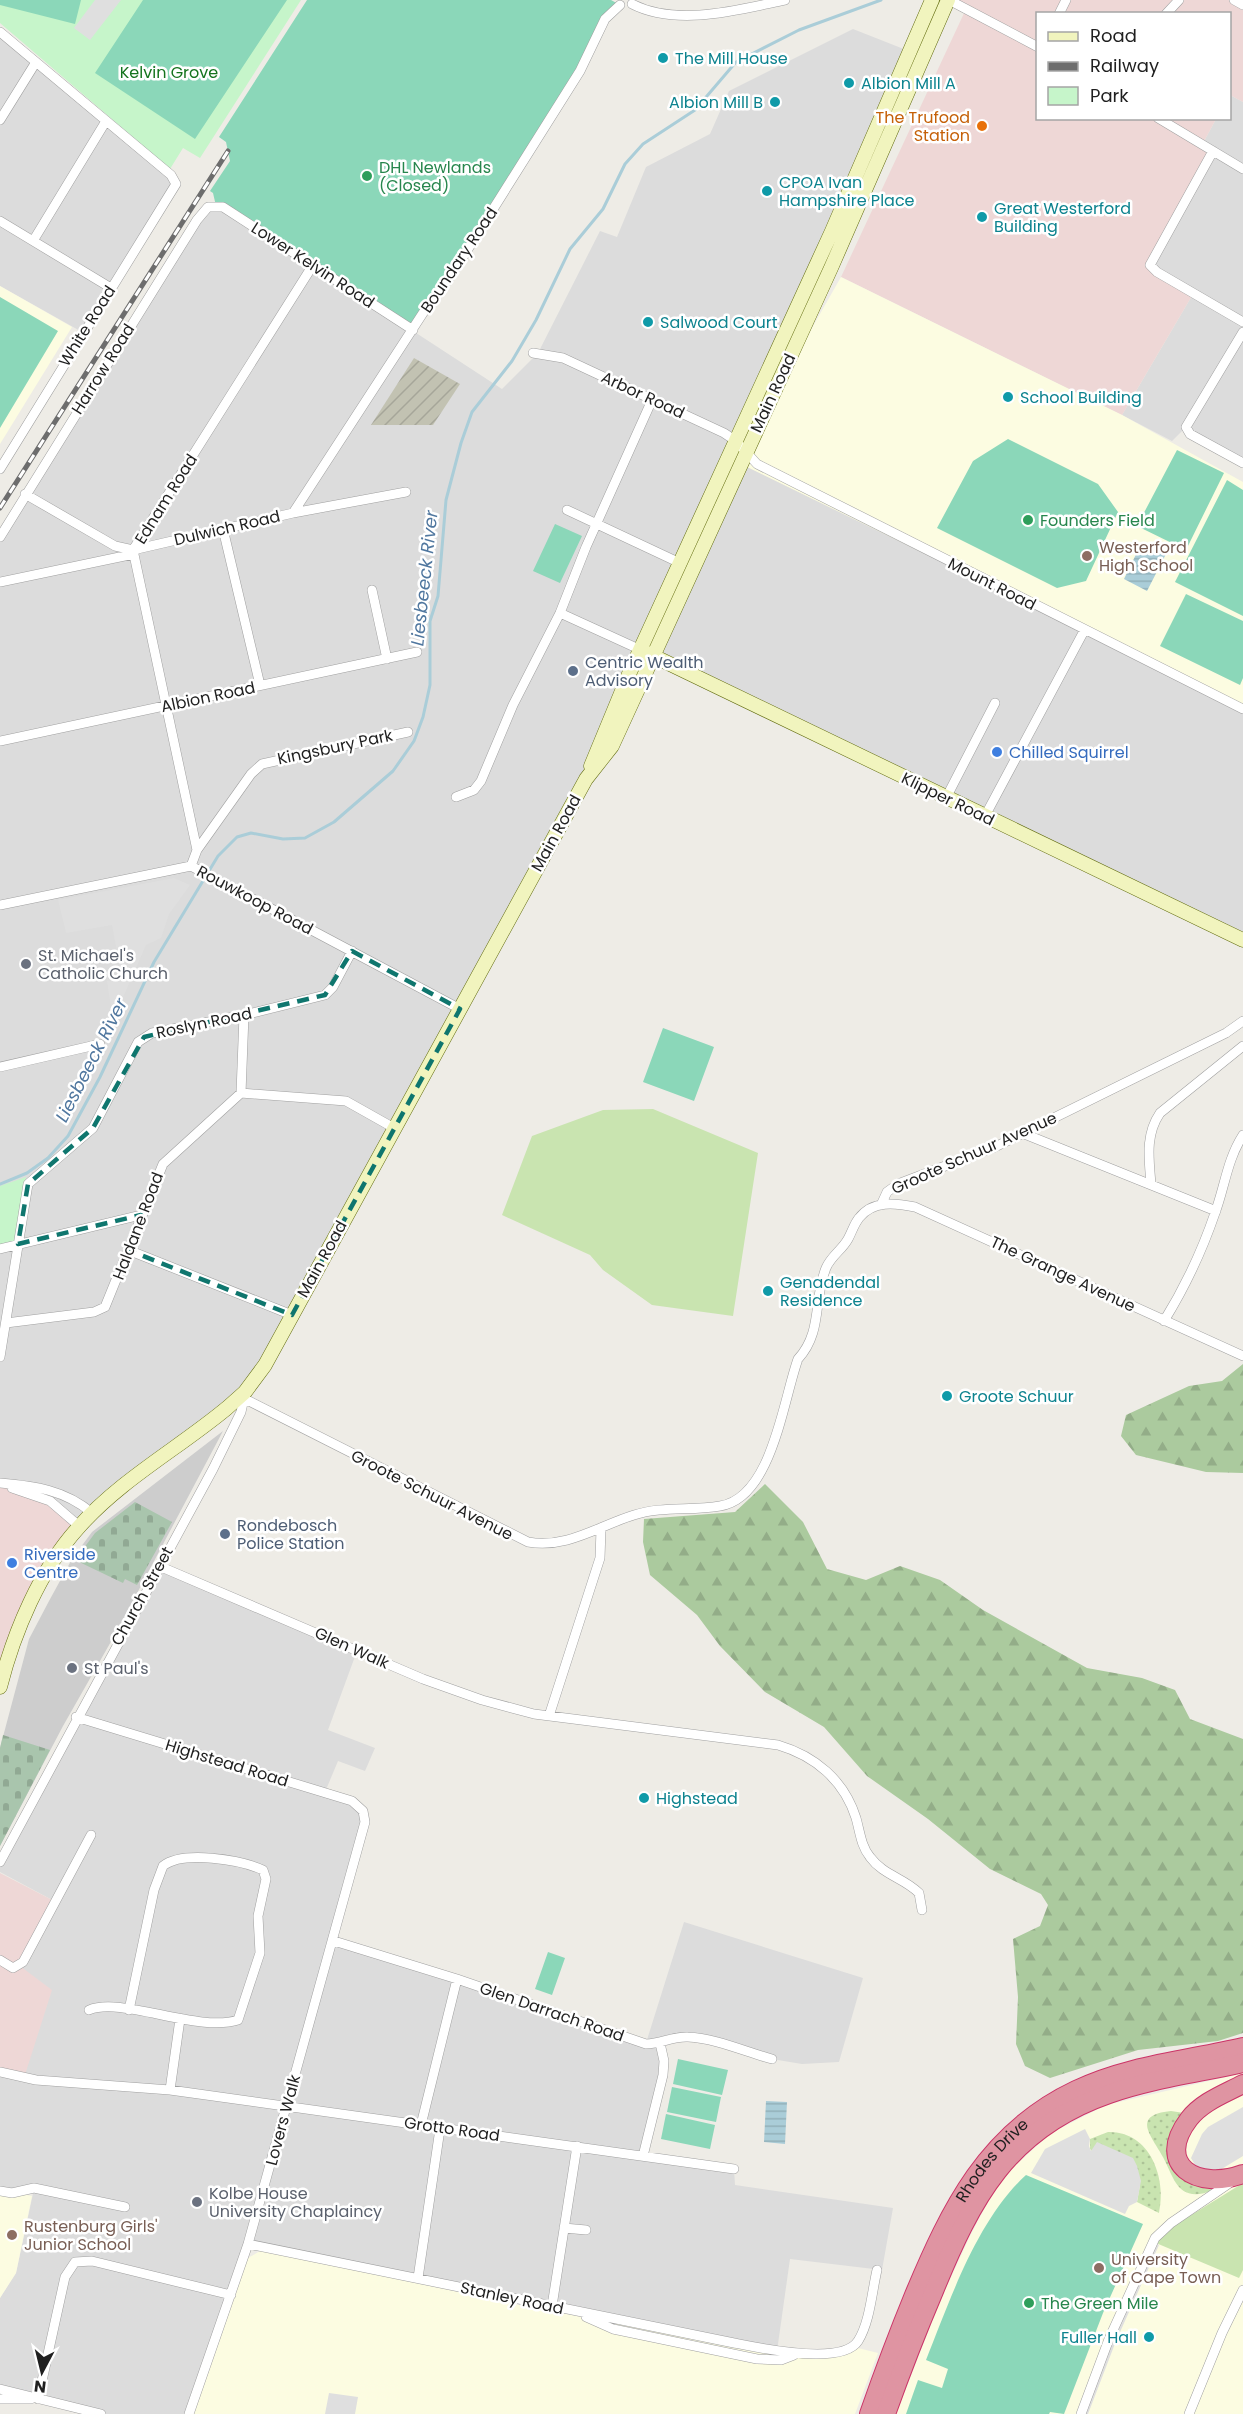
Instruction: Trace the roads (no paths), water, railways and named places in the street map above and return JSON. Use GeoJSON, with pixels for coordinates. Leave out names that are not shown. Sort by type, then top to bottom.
{"type":"FeatureCollection","features":[{"type":"Feature","properties":{"kind":"highway","name":"Rhodes Drive"},"geometry":{"type":"LineString","coordinates":[[869,2414],[893,2348],[945,2226],[965,2188],[995,2149],[1026,2121],[1075,2090],[1127,2071],[1243,2047]]}},
{"type":"Feature","properties":{"kind":"highway","name":"Rhodes Drive"},"geometry":{"type":"LineString","coordinates":[[886,2414],[955,2239],[980,2193],[1002,2164],[1046,2127],[1088,2102],[1143,2084],[1243,2063]]}},
{"type":"Feature","properties":{"kind":"highway"},"geometry":{"type":"LineString","coordinates":[[1243,2084],[1206,2104],[1190,2117],[1182,2131],[1177,2150],[1182,2166],[1199,2179],[1222,2181],[1243,2174]]}},
{"type":"Feature","properties":{"kind":"main road","name":"Main Road"},"geometry":{"type":"LineString","coordinates":[[647,653],[680,563],[837,220],[932,0]]}},
{"type":"Feature","properties":{"kind":"main road","name":"Main Road"},"geometry":{"type":"LineString","coordinates":[[0,1687],[12,1643],[27,1609],[65,1544],[79,1526],[92,1513],[245,1396],[265,1365],[586,779],[601,739],[647,653],[746,452],[831,268],[949,0]]}},
{"type":"Feature","properties":{"kind":"main road","name":"Klipper Road"},"geometry":{"type":"LineString","coordinates":[[647,653],[1243,940]]}},
{"type":"Feature","properties":{"kind":"street"},"geometry":{"type":"LineString","coordinates":[[619,2],[626,7],[633,2],[657,14],[706,14],[784,0]]}},
{"type":"Feature","properties":{"kind":"street"},"geometry":{"type":"LineString","coordinates":[[949,0],[1036,46]]}},
{"type":"Feature","properties":{"kind":"street"},"geometry":{"type":"LineString","coordinates":[[1168,12],[1179,0]]}},
{"type":"Feature","properties":{"kind":"street"},"geometry":{"type":"LineString","coordinates":[[1234,0],[1243,5]]}},
{"type":"Feature","properties":{"kind":"street","name":"Boundary Road"},"geometry":{"type":"LineString","coordinates":[[293,513],[451,276],[580,71],[605,19],[619,2]]}},
{"type":"Feature","properties":{"kind":"street"},"geometry":{"type":"LineString","coordinates":[[0,32],[106,121],[33,241]]}},
{"type":"Feature","properties":{"kind":"street"},"geometry":{"type":"LineString","coordinates":[[0,120],[36,62]]}},
{"type":"Feature","properties":{"kind":"street"},"geometry":{"type":"LineString","coordinates":[[1161,120],[1243,169]]}},
{"type":"Feature","properties":{"kind":"street","name":"White Road"},"geometry":{"type":"LineString","coordinates":[[0,469],[176,184],[171,175],[106,121]]}},
{"type":"Feature","properties":{"kind":"street"},"geometry":{"type":"LineString","coordinates":[[1213,151],[1150,263],[1157,272],[1243,322]]}},
{"type":"Feature","properties":{"kind":"street","name":"Lower Kelvin Road"},"geometry":{"type":"LineString","coordinates":[[211,206],[223,207],[413,330]]}},
{"type":"Feature","properties":{"kind":"street","name":"Harrow Road"},"geometry":{"type":"LineString","coordinates":[[0,537],[197,220],[211,206]]}},
{"type":"Feature","properties":{"kind":"street"},"geometry":{"type":"LineString","coordinates":[[0,221],[111,288]]}},
{"type":"Feature","properties":{"kind":"street","name":"Ednam Road"},"geometry":{"type":"LineString","coordinates":[[197,850],[134,552],[313,265]]}},
{"type":"Feature","properties":{"kind":"street"},"geometry":{"type":"LineString","coordinates":[[1243,332],[1186,427],[1190,434],[1243,463]]}},
{"type":"Feature","properties":{"kind":"street","name":"Arbor Road"},"geometry":{"type":"LineString","coordinates":[[533,353],[560,356],[736,441],[746,452]]}},
{"type":"Feature","properties":{"kind":"street"},"geometry":{"type":"LineString","coordinates":[[456,797],[469,794],[481,781],[513,705],[560,614],[652,400]]}},
{"type":"Feature","properties":{"kind":"street","name":"Mount Road"},"geometry":{"type":"LineString","coordinates":[[746,452],[757,464],[1084,631],[1243,709]]}},
{"type":"Feature","properties":{"kind":"street","name":"Dulwich Road"},"geometry":{"type":"LineString","coordinates":[[0,582],[293,513],[406,492]]}},
{"type":"Feature","properties":{"kind":"street"},"geometry":{"type":"LineString","coordinates":[[25,494],[114,546],[134,552]]}},
{"type":"Feature","properties":{"kind":"street"},"geometry":{"type":"LineString","coordinates":[[567,510],[680,563]]}},
{"type":"Feature","properties":{"kind":"street"},"geometry":{"type":"LineString","coordinates":[[223,529],[260,686]]}},
{"type":"Feature","properties":{"kind":"street"},"geometry":{"type":"LineString","coordinates":[[372,590],[387,659]]}},
{"type":"Feature","properties":{"kind":"street"},"geometry":{"type":"LineString","coordinates":[[560,614],[647,653]]}},
{"type":"Feature","properties":{"kind":"street"},"geometry":{"type":"LineString","coordinates":[[985,816],[1084,631]]}},
{"type":"Feature","properties":{"kind":"street","name":"Albion Road"},"geometry":{"type":"LineString","coordinates":[[0,741],[417,652]]}},
{"type":"Feature","properties":{"kind":"street"},"geometry":{"type":"LineString","coordinates":[[946,798],[995,703]]}},
{"type":"Feature","properties":{"kind":"street","name":"Kingsbury Park"},"geometry":{"type":"LineString","coordinates":[[197,850],[251,774],[262,764],[408,732]]}},
{"type":"Feature","properties":{"kind":"street"},"geometry":{"type":"LineString","coordinates":[[195,868],[197,850]]}},
{"type":"Feature","properties":{"kind":"street","name":"Rouwkoop Road"},"geometry":{"type":"LineString","coordinates":[[0,905],[195,868],[460,1009]]}},
{"type":"Feature","properties":{"kind":"street","name":"Roslyn Road"},"geometry":{"type":"LineString","coordinates":[[0,1357],[28,1184],[93,1128],[138,1042],[152,1033],[244,1015],[325,995],[333,987],[352,951]]}},
{"type":"Feature","properties":{"kind":"street"},"geometry":{"type":"LineString","coordinates":[[244,1015],[240,1093],[346,1101],[394,1128]]}},
{"type":"Feature","properties":{"kind":"street","name":"Groote Schuur Avenue"},"geometry":{"type":"LineString","coordinates":[[245,1396],[519,1539],[546,1544],[601,1529],[648,1511],[726,1505],[745,1493],[766,1462],[798,1359],[808,1347],[815,1331],[825,1270],[830,1260],[848,1239],[859,1218],[881,1204],[887,1191],[898,1184],[995,1147],[1226,1033],[1243,1021]]}},
{"type":"Feature","properties":{"kind":"street"},"geometry":{"type":"LineString","coordinates":[[0,1068],[100,1044]]}},
{"type":"Feature","properties":{"kind":"street"},"geometry":{"type":"LineString","coordinates":[[1151,1184],[1149,1141],[1160,1113],[1243,1046]]}},
{"type":"Feature","properties":{"kind":"street","name":"Haldane Road"},"geometry":{"type":"LineString","coordinates":[[6,1323],[102,1310],[109,1304],[141,1215],[167,1158],[240,1093]]}},
{"type":"Feature","properties":{"kind":"street"},"geometry":{"type":"LineString","coordinates":[[1022,1133],[1216,1211]]}},
{"type":"Feature","properties":{"kind":"street"},"geometry":{"type":"LineString","coordinates":[[1164,1321],[1185,1287],[1216,1211],[1225,1172],[1243,1135]]}},
{"type":"Feature","properties":{"kind":"street","name":"The Grange Avenue"},"geometry":{"type":"LineString","coordinates":[[881,1204],[915,1207],[1243,1356]]}},
{"type":"Feature","properties":{"kind":"street"},"geometry":{"type":"LineString","coordinates":[[0,1249],[141,1215]]}},
{"type":"Feature","properties":{"kind":"street"},"geometry":{"type":"LineString","coordinates":[[128,1250],[292,1315]]}},
{"type":"Feature","properties":{"kind":"street","name":"Church Street"},"geometry":{"type":"LineString","coordinates":[[0,1862],[76,1717],[218,1459],[238,1420],[245,1396]]}},
{"type":"Feature","properties":{"kind":"street"},"geometry":{"type":"LineString","coordinates":[[0,1484],[64,1494],[77,1500],[92,1513]]}},
{"type":"Feature","properties":{"kind":"street"},"geometry":{"type":"LineString","coordinates":[[0,1484],[50,1501],[79,1526]]}},
{"type":"Feature","properties":{"kind":"street"},"geometry":{"type":"LineString","coordinates":[[549,1716],[600,1558],[601,1529]]}},
{"type":"Feature","properties":{"kind":"street","name":"Glen Walk"},"geometry":{"type":"LineString","coordinates":[[159,1566],[423,1679],[507,1708],[549,1716],[778,1745],[808,1756],[830,1775],[850,1804],[869,1856],[889,1875],[919,1893],[922,1910]]}},
{"type":"Feature","properties":{"kind":"street","name":"Highstead Road"},"geometry":{"type":"LineString","coordinates":[[76,1717],[352,1801],[363,1811],[365,1822]]}},
{"type":"Feature","properties":{"kind":"street","name":"Lovers Walk"},"geometry":{"type":"LineString","coordinates":[[189,2414],[248,2244],[334,1941],[365,1822]]}},
{"type":"Feature","properties":{"kind":"street"},"geometry":{"type":"LineString","coordinates":[[0,1960],[13,1968],[24,1962],[91,1835]]}},
{"type":"Feature","properties":{"kind":"street"},"geometry":{"type":"LineString","coordinates":[[88,2010],[104,2006],[180,2019],[229,2021],[240,2017],[260,1953],[258,1916],[266,1879],[263,1870],[205,1858],[177,1859],[163,1866],[154,1890],[129,2010]]}},
{"type":"Feature","properties":{"kind":"street","name":"Glen Darrach Road"},"geometry":{"type":"LineString","coordinates":[[334,1941],[457,1979],[646,2044],[660,2043],[675,2038],[695,2037],[772,2059]]}},
{"type":"Feature","properties":{"kind":"street"},"geometry":{"type":"LineString","coordinates":[[421,2125],[457,1979]]}},
{"type":"Feature","properties":{"kind":"street"},"geometry":{"type":"LineString","coordinates":[[170,2090],[180,2019]]}},
{"type":"Feature","properties":{"kind":"street"},"geometry":{"type":"LineString","coordinates":[[643,2156],[663,2075],[664,2061],[660,2043]]}},
{"type":"Feature","properties":{"kind":"street","name":"Grotto Road"},"geometry":{"type":"LineString","coordinates":[[0,2072],[36,2080],[170,2090],[734,2169]]}},
{"type":"Feature","properties":{"kind":"street"},"geometry":{"type":"LineString","coordinates":[[418,2278],[440,2128]]}},
{"type":"Feature","properties":{"kind":"street"},"geometry":{"type":"LineString","coordinates":[[552,2307],[577,2146]]}},
{"type":"Feature","properties":{"kind":"street"},"geometry":{"type":"LineString","coordinates":[[1081,2414],[1109,2339],[1155,2238],[1171,2223],[1243,2174]]}},
{"type":"Feature","properties":{"kind":"street"},"geometry":{"type":"LineString","coordinates":[[0,2191],[12,2193],[34,2188],[125,2207]]}},
{"type":"Feature","properties":{"kind":"street"},"geometry":{"type":"LineString","coordinates":[[564,2228],[586,2230]]}},
{"type":"Feature","properties":{"kind":"street","name":"Stanley Road"},"geometry":{"type":"LineString","coordinates":[[248,2244],[552,2307],[777,2351],[799,2353]]}},
{"type":"Feature","properties":{"kind":"street"},"geometry":{"type":"LineString","coordinates":[[35,2399],[65,2277],[75,2262],[92,2261],[231,2295]]}},
{"type":"Feature","properties":{"kind":"street"},"geometry":{"type":"LineString","coordinates":[[573,2311],[614,2329],[757,2358],[781,2360],[799,2353],[840,2352],[855,2345],[862,2334],[877,2270]]}},
{"type":"Feature","properties":{"kind":"street"},"geometry":{"type":"LineString","coordinates":[[1189,2414],[1222,2333],[1243,2290]]}},
{"type":"Feature","properties":{"kind":"street"},"geometry":{"type":"LineString","coordinates":[[0,2389],[101,2414]]}},
{"type":"Feature","properties":{"kind":"street"},"geometry":{"type":"LineString","coordinates":[[0,2399],[35,2399]]}},
{"type":"Feature","properties":{"kind":"water"},"geometry":{"type":"Polygon","coordinates":[[[1142,542],[1166,554],[1147,591],[1124,579],[1142,542]]]}},
{"type":"Feature","properties":{"kind":"water"},"geometry":{"type":"Polygon","coordinates":[[[766,2101],[787,2102],[785,2144],[764,2142],[766,2101]]]}},
{"type":"Feature","properties":{"kind":"waterway","name":"Liesbeeck River"},"geometry":{"type":"LineString","coordinates":[[0,1184],[27,1173],[48,1158],[68,1136],[100,1077],[154,962],[218,856],[237,837],[251,833],[283,839],[305,838],[334,822],[393,771],[414,741],[423,717],[430,685],[430,621],[438,596],[446,500],[472,412],[512,361],[536,320],[570,249],[603,209],[625,164],[643,144],[695,110],[736,62],[799,30],[881,0]]}},
{"type":"Feature","properties":{"kind":"railway"},"geometry":{"type":"LineString","coordinates":[[0,508],[228,151]]}},
{"type":"Feature","properties":{"kind":"place","name":"The Mill House"},"geometry":{"type":"Point","coordinates":[663,58]}},
{"type":"Feature","properties":{"kind":"place","name":"Albion Mill A"},"geometry":{"type":"Point","coordinates":[849,83]}},
{"type":"Feature","properties":{"kind":"place","name":"Albion Mill B"},"geometry":{"type":"Point","coordinates":[775,102]}},
{"type":"Feature","properties":{"kind":"place","name":"The Trufood Station"},"geometry":{"type":"Point","coordinates":[982,126]}},
{"type":"Feature","properties":{"kind":"place","name":"DHL Newlands (Closed)"},"geometry":{"type":"Point","coordinates":[367,176]}},
{"type":"Feature","properties":{"kind":"place","name":"CPOA Ivan Hampshire Place"},"geometry":{"type":"Point","coordinates":[767,191]}},
{"type":"Feature","properties":{"kind":"place","name":"Great Westerford Building"},"geometry":{"type":"Point","coordinates":[982,217]}},
{"type":"Feature","properties":{"kind":"place","name":"Salwood Court"},"geometry":{"type":"Point","coordinates":[648,322]}},
{"type":"Feature","properties":{"kind":"place","name":"School Building"},"geometry":{"type":"Point","coordinates":[1008,397]}},
{"type":"Feature","properties":{"kind":"place","name":"Founders Field"},"geometry":{"type":"Point","coordinates":[1028,520]}},
{"type":"Feature","properties":{"kind":"place","name":"Westerford High School"},"geometry":{"type":"Point","coordinates":[1087,556]}},
{"type":"Feature","properties":{"kind":"place","name":"Centric Wealth Advisory"},"geometry":{"type":"Point","coordinates":[573,671]}},
{"type":"Feature","properties":{"kind":"place","name":"Chilled Squirrel"},"geometry":{"type":"Point","coordinates":[997,752]}},
{"type":"Feature","properties":{"kind":"place","name":"St. Michael's Catholic Church"},"geometry":{"type":"Point","coordinates":[26,964]}},
{"type":"Feature","properties":{"kind":"place","name":"Genadendal Residence"},"geometry":{"type":"Point","coordinates":[768,1291]}},
{"type":"Feature","properties":{"kind":"place","name":"Groote Schuur"},"geometry":{"type":"Point","coordinates":[947,1396]}},
{"type":"Feature","properties":{"kind":"place","name":"Rondebosch Police Station"},"geometry":{"type":"Point","coordinates":[225,1534]}},
{"type":"Feature","properties":{"kind":"place","name":"Riverside Centre"},"geometry":{"type":"Point","coordinates":[12,1563]}},
{"type":"Feature","properties":{"kind":"place","name":"St Paul's"},"geometry":{"type":"Point","coordinates":[72,1668]}},
{"type":"Feature","properties":{"kind":"place","name":"Highstead"},"geometry":{"type":"Point","coordinates":[644,1798]}},
{"type":"Feature","properties":{"kind":"place","name":"Kolbe House University Chaplaincy"},"geometry":{"type":"Point","coordinates":[197,2202]}},
{"type":"Feature","properties":{"kind":"place","name":"Rustenburg Girls' Junior School"},"geometry":{"type":"Point","coordinates":[12,2235]}},
{"type":"Feature","properties":{"kind":"place","name":"University of Cape Town"},"geometry":{"type":"Point","coordinates":[1099,2268]}},
{"type":"Feature","properties":{"kind":"place","name":"The Green Mile"},"geometry":{"type":"Point","coordinates":[1029,2303]}},
{"type":"Feature","properties":{"kind":"place","name":"Fuller Hall"},"geometry":{"type":"Point","coordinates":[1149,2337]}},
{"type":"Feature","properties":{"kind":"park label","name":"Kelvin Grove"},"geometry":{"type":"Point","coordinates":[169,72]}}]}
